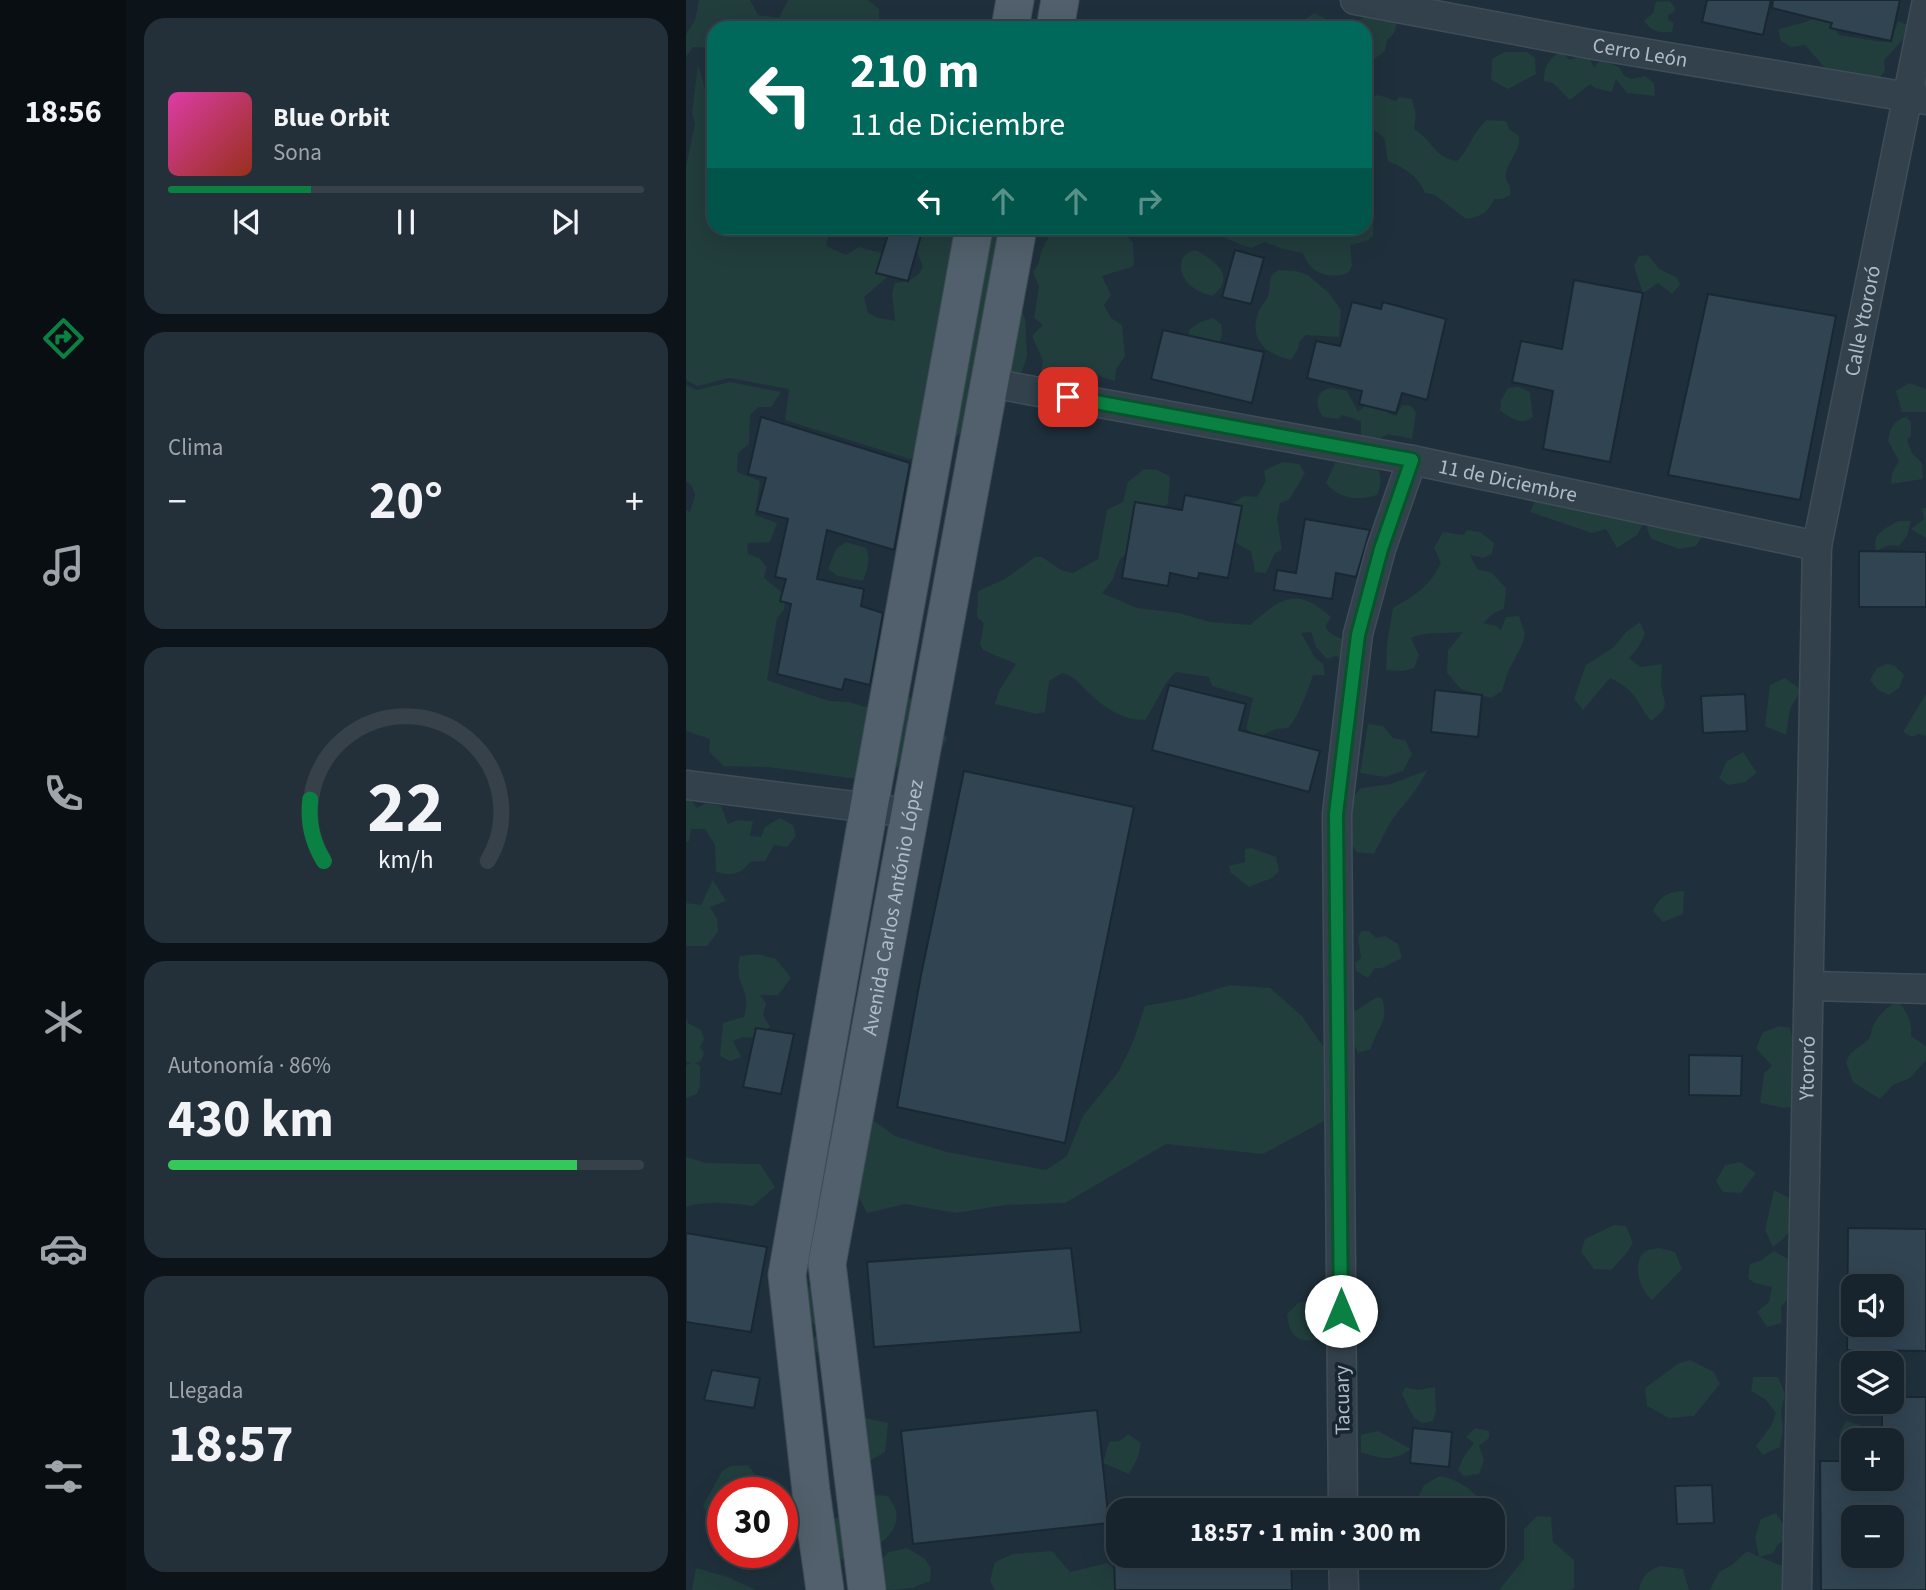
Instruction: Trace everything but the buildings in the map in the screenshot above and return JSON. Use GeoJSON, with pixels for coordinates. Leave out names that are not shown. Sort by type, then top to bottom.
{"type":"FeatureCollection","features":[{"type":"Feature","properties":{"kind":"main road"},"geometry":{"type":"LineString","coordinates":[[1011,21],[1015,0]]}},
{"type":"Feature","properties":{"kind":"main road"},"geometry":{"type":"LineString","coordinates":[[1056,21],[1060,0]]}},
{"type":"Feature","properties":{"kind":"main road","name":"Avenida Carlos António López"},"geometry":{"type":"LineString","coordinates":[[825,1590],[811,1492],[787,1275],[973,235]]}},
{"type":"Feature","properties":{"kind":"main road","name":"Avenida Carlos António López"},"geometry":{"type":"LineString","coordinates":[[867,1590],[827,1264],[1017,235]]}},
{"type":"Feature","properties":{"kind":"main road"},"geometry":{"type":"LineString","coordinates":[[811,1492],[853,1488]]}},
{"type":"Feature","properties":{"kind":"street","name":"Cerro León"},"geometry":{"type":"LineString","coordinates":[[1355,0],[1595,45],[1917,98]]}},
{"type":"Feature","properties":{"kind":"street"},"geometry":{"type":"LineString","coordinates":[[1917,98],[1926,5]]}},
{"type":"Feature","properties":{"kind":"street","name":"Calle Ytororó"},"geometry":{"type":"LineString","coordinates":[[1817,546],[1917,98]]}},
{"type":"Feature","properties":{"kind":"street","name":"11 de Diciembre"},"geometry":{"type":"LineString","coordinates":[[990,383],[1412,460],[1817,546]]}},
{"type":"Feature","properties":{"kind":"street","name":"Tacuary"},"geometry":{"type":"LineString","coordinates":[[1343,1498],[1336,814],[1358,635],[1381,549],[1412,460]]}},
{"type":"Feature","properties":{"kind":"street","name":"Ytororó"},"geometry":{"type":"LineString","coordinates":[[1797,1590],[1817,546]]}},
{"type":"Feature","properties":{"kind":"street"},"geometry":{"type":"LineString","coordinates":[[686,785],[910,813]]}},
{"type":"Feature","properties":{"kind":"street"},"geometry":{"type":"LineString","coordinates":[[1810,986],[1926,989]]}},
{"type":"Feature","properties":{"kind":"street"},"geometry":{"type":"LineString","coordinates":[[1343,1568],[1344,1590]]}},
{"type":"Feature","properties":{"kind":"green space"},"geometry":{"type":"Polygon","coordinates":[[[699,0],[750,0],[758,15],[779,18],[788,0],[868,0],[879,9],[879,21],[707,21],[707,48],[693,47],[686,57],[686,34],[695,20],[699,0]]]}},
{"type":"Feature","properties":{"kind":"green space"},"geometry":{"type":"Polygon","coordinates":[[[1821,0],[1839,35],[1883,42],[1891,41],[1898,21],[1914,28],[1884,60],[1885,70],[1879,79],[1824,67],[1805,45],[1791,47],[1781,41],[1778,30],[1817,16],[1821,0]]]}},
{"type":"Feature","properties":{"kind":"green space"},"geometry":{"type":"Polygon","coordinates":[[[1670,1],[1675,8],[1674,12],[1668,15],[1668,20],[1674,23],[1672,32],[1653,30],[1644,21],[1653,13],[1656,2],[1670,1]]]}},
{"type":"Feature","properties":{"kind":"green space"},"geometry":{"type":"Polygon","coordinates":[[[1375,12],[1397,20],[1393,34],[1387,40],[1385,51],[1372,61],[1372,21],[1356,21],[1375,12]]]}},
{"type":"Feature","properties":{"kind":"green space"},"geometry":{"type":"Polygon","coordinates":[[[1314,13],[1331,21],[1306,21],[1314,13]]]}},
{"type":"Feature","properties":{"kind":"green space"},"geometry":{"type":"Polygon","coordinates":[[[1560,51],[1570,60],[1576,57],[1590,59],[1594,68],[1600,60],[1619,67],[1624,76],[1632,79],[1645,76],[1654,83],[1655,96],[1627,93],[1616,79],[1612,92],[1590,84],[1570,100],[1553,83],[1544,81],[1548,64],[1560,51]]]}},
{"type":"Feature","properties":{"kind":"green space"},"geometry":{"type":"Polygon","coordinates":[[[1505,52],[1527,52],[1535,58],[1536,74],[1508,89],[1491,80],[1492,59],[1505,52]]]}},
{"type":"Feature","properties":{"kind":"green space"},"geometry":{"type":"Polygon","coordinates":[[[698,64],[707,89],[707,235],[828,235],[826,246],[846,255],[859,247],[882,253],[891,264],[886,278],[864,297],[868,313],[878,318],[895,321],[892,293],[895,283],[912,279],[923,267],[917,252],[917,235],[1013,235],[1009,288],[1025,318],[1027,356],[1016,390],[971,429],[910,459],[785,420],[789,389],[729,378],[697,386],[686,380],[686,166],[695,124],[692,113],[698,64]]]}},
{"type":"Feature","properties":{"kind":"green space"},"geometry":{"type":"Polygon","coordinates":[[[1379,95],[1396,101],[1399,97],[1412,99],[1416,114],[1414,129],[1443,156],[1457,161],[1487,120],[1506,121],[1509,129],[1519,136],[1517,149],[1506,174],[1510,195],[1494,199],[1483,214],[1466,219],[1435,195],[1425,193],[1410,173],[1388,161],[1384,138],[1372,130],[1372,96],[1379,95]]]}},
{"type":"Feature","properties":{"kind":"green space"},"geometry":{"type":"Polygon","coordinates":[[[1372,211],[1374,212],[1373,236],[1367,241],[1350,245],[1352,265],[1348,273],[1334,276],[1321,273],[1310,266],[1303,253],[1265,242],[1251,248],[1219,235],[1372,235],[1372,211]]]}},
{"type":"Feature","properties":{"kind":"green space"},"geometry":{"type":"Polygon","coordinates":[[[1049,235],[1126,235],[1133,243],[1134,266],[1102,276],[1111,295],[1104,305],[1111,318],[1122,325],[1125,356],[1116,369],[1115,381],[1069,367],[1063,384],[1046,379],[1041,371],[1043,361],[1032,336],[1043,325],[1034,318],[1039,286],[1033,272],[1049,235]]]}},
{"type":"Feature","properties":{"kind":"green space"},"geometry":{"type":"Polygon","coordinates":[[[1195,250],[1209,258],[1223,275],[1220,289],[1212,296],[1193,287],[1182,272],[1183,258],[1195,250]]]}},
{"type":"Feature","properties":{"kind":"green space"},"geometry":{"type":"Polygon","coordinates":[[[1648,255],[1659,269],[1676,277],[1680,285],[1672,294],[1658,283],[1643,293],[1634,266],[1639,256],[1648,255]]]}},
{"type":"Feature","properties":{"kind":"green space"},"geometry":{"type":"Polygon","coordinates":[[[1278,270],[1308,275],[1329,293],[1341,310],[1339,337],[1306,335],[1299,342],[1291,360],[1267,350],[1261,344],[1256,331],[1258,313],[1268,296],[1271,276],[1278,270]]]}},
{"type":"Feature","properties":{"kind":"green space"},"geometry":{"type":"Polygon","coordinates":[[[1213,318],[1221,324],[1222,336],[1217,348],[1188,341],[1189,330],[1200,322],[1213,318]]]}},
{"type":"Feature","properties":{"kind":"green space"},"geometry":{"type":"Polygon","coordinates":[[[730,382],[781,392],[771,407],[758,407],[750,415],[749,444],[738,453],[737,472],[760,481],[755,515],[777,523],[770,542],[747,543],[748,554],[759,558],[767,567],[764,578],[786,596],[784,610],[777,618],[767,680],[829,701],[849,702],[865,707],[905,695],[920,704],[947,738],[940,752],[902,758],[898,767],[857,779],[768,767],[724,766],[709,752],[710,739],[686,731],[686,510],[690,512],[695,495],[692,486],[686,481],[686,385],[697,390],[730,382]]]}},
{"type":"Feature","properties":{"kind":"green space"},"geometry":{"type":"Polygon","coordinates":[[[1909,383],[1926,389],[1926,412],[1902,412],[1896,391],[1909,383]]]}},
{"type":"Feature","properties":{"kind":"green space"},"geometry":{"type":"Polygon","coordinates":[[[1518,387],[1530,392],[1533,417],[1529,420],[1520,421],[1500,410],[1501,400],[1508,388],[1518,387]]]}},
{"type":"Feature","properties":{"kind":"green space"},"geometry":{"type":"Polygon","coordinates":[[[1332,388],[1347,391],[1358,412],[1369,403],[1396,416],[1402,405],[1411,406],[1416,413],[1412,439],[1388,434],[1381,438],[1361,437],[1361,421],[1342,415],[1338,419],[1323,417],[1317,403],[1319,395],[1332,388]]]}},
{"type":"Feature","properties":{"kind":"green space"},"geometry":{"type":"Polygon","coordinates":[[[1906,417],[1911,422],[1911,436],[1907,440],[1912,453],[1922,463],[1923,479],[1891,484],[1892,473],[1899,461],[1888,441],[1890,432],[1898,421],[1906,417]]]}},
{"type":"Feature","properties":{"kind":"green space"},"geometry":{"type":"Polygon","coordinates":[[[1361,459],[1372,461],[1378,468],[1380,482],[1377,495],[1349,497],[1326,483],[1335,463],[1361,459]]]}},
{"type":"Feature","properties":{"kind":"green space"},"geometry":{"type":"Polygon","coordinates":[[[1282,462],[1299,464],[1305,473],[1289,500],[1280,503],[1277,518],[1282,550],[1275,553],[1266,573],[1255,572],[1251,551],[1239,545],[1229,535],[1231,504],[1244,496],[1257,497],[1266,481],[1264,471],[1282,462]]]}},
{"type":"Feature","properties":{"kind":"green space"},"geometry":{"type":"Polygon","coordinates":[[[1144,469],[1157,470],[1170,476],[1168,503],[1158,513],[1139,544],[1120,559],[1112,581],[1102,593],[1137,608],[1179,613],[1210,622],[1250,625],[1280,602],[1298,599],[1319,607],[1331,617],[1325,626],[1333,635],[1351,640],[1346,664],[1337,656],[1327,659],[1316,647],[1311,632],[1301,633],[1315,658],[1323,664],[1325,675],[1313,675],[1299,711],[1288,728],[1276,729],[1259,737],[1246,729],[1253,698],[1212,686],[1209,677],[1176,672],[1145,720],[1114,712],[1074,678],[1062,673],[1049,681],[1045,712],[1036,714],[995,704],[999,691],[1016,664],[983,650],[980,644],[984,623],[977,617],[978,591],[1005,579],[1035,557],[1042,557],[1061,570],[1073,573],[1098,559],[1107,510],[1123,502],[1128,482],[1144,469]]]}},
{"type":"Feature","properties":{"kind":"green space"},"geometry":{"type":"Polygon","coordinates":[[[1536,498],[1635,517],[1643,524],[1637,535],[1617,548],[1606,529],[1592,533],[1530,512],[1536,498]]]}},
{"type":"Feature","properties":{"kind":"green space"},"geometry":{"type":"Polygon","coordinates":[[[1922,508],[1926,508],[1926,538],[1911,529],[1924,519],[1922,508]]]}},
{"type":"Feature","properties":{"kind":"green space"},"geometry":{"type":"Polygon","coordinates":[[[1650,520],[1704,533],[1696,546],[1680,549],[1651,539],[1647,529],[1650,520]]]}},
{"type":"Feature","properties":{"kind":"green space"},"geometry":{"type":"Polygon","coordinates":[[[1898,521],[1911,521],[1907,536],[1899,546],[1889,545],[1876,551],[1877,536],[1898,521]]]}},
{"type":"Feature","properties":{"kind":"green space"},"geometry":{"type":"Polygon","coordinates":[[[1467,530],[1480,532],[1494,543],[1492,554],[1483,558],[1470,555],[1477,569],[1492,573],[1506,588],[1504,609],[1494,613],[1483,623],[1501,630],[1506,617],[1519,616],[1525,634],[1502,691],[1491,698],[1461,689],[1447,673],[1448,650],[1463,632],[1411,638],[1419,655],[1414,668],[1403,671],[1386,670],[1393,608],[1421,590],[1437,571],[1441,563],[1434,548],[1443,532],[1463,535],[1467,530]]]}},
{"type":"Feature","properties":{"kind":"green space"},"geometry":{"type":"Polygon","coordinates":[[[846,542],[866,548],[868,560],[863,581],[838,576],[828,569],[836,549],[846,542]]]}},
{"type":"Feature","properties":{"kind":"green space"},"geometry":{"type":"Polygon","coordinates":[[[1640,622],[1645,634],[1629,658],[1640,667],[1662,664],[1661,682],[1665,706],[1662,711],[1651,721],[1635,696],[1610,678],[1583,710],[1574,699],[1586,665],[1614,647],[1626,632],[1640,622]]]}},
{"type":"Feature","properties":{"kind":"green space"},"geometry":{"type":"Polygon","coordinates":[[[1887,664],[1895,666],[1904,675],[1899,688],[1889,695],[1878,690],[1870,680],[1877,668],[1887,664]]]}},
{"type":"Feature","properties":{"kind":"green space"},"geometry":{"type":"Polygon","coordinates":[[[1785,678],[1801,690],[1790,709],[1786,735],[1765,726],[1770,685],[1785,678]]]}},
{"type":"Feature","properties":{"kind":"green space"},"geometry":{"type":"Polygon","coordinates":[[[1926,694],[1926,736],[1919,734],[1912,737],[1903,732],[1926,694]]]}},
{"type":"Feature","properties":{"kind":"green space"},"geometry":{"type":"Polygon","coordinates":[[[1368,724],[1383,726],[1393,738],[1405,740],[1412,754],[1403,771],[1385,777],[1360,773],[1368,724]]]}},
{"type":"Feature","properties":{"kind":"green space"},"geometry":{"type":"Polygon","coordinates":[[[1743,752],[1757,773],[1745,782],[1728,785],[1719,778],[1727,761],[1743,752]]]}},
{"type":"Feature","properties":{"kind":"green space"},"geometry":{"type":"Polygon","coordinates":[[[1428,770],[1391,821],[1374,854],[1356,852],[1347,835],[1347,804],[1361,788],[1391,784],[1428,770]]]}},
{"type":"Feature","properties":{"kind":"green space"},"geometry":{"type":"Polygon","coordinates":[[[690,799],[697,808],[706,803],[721,806],[728,824],[737,820],[753,821],[750,836],[761,837],[765,827],[780,818],[793,825],[796,836],[787,847],[774,845],[765,861],[750,862],[743,870],[735,873],[716,872],[715,845],[705,829],[691,829],[689,841],[686,842],[686,800],[690,799]]]}},
{"type":"Feature","properties":{"kind":"green space"},"geometry":{"type":"Polygon","coordinates":[[[1251,848],[1276,857],[1279,871],[1272,878],[1249,887],[1231,873],[1229,866],[1245,862],[1245,849],[1251,848]]]}},
{"type":"Feature","properties":{"kind":"green space"},"geometry":{"type":"Polygon","coordinates":[[[713,880],[726,901],[710,907],[717,919],[718,932],[707,946],[686,946],[686,903],[701,905],[713,880]]]}},
{"type":"Feature","properties":{"kind":"green space"},"geometry":{"type":"Polygon","coordinates":[[[1684,891],[1683,914],[1663,922],[1653,911],[1658,902],[1673,892],[1684,891]]]}},
{"type":"Feature","properties":{"kind":"green space"},"geometry":{"type":"Polygon","coordinates":[[[1361,931],[1369,931],[1376,938],[1385,936],[1398,944],[1402,958],[1382,968],[1375,968],[1368,978],[1356,971],[1355,963],[1361,958],[1358,938],[1361,931]]]}},
{"type":"Feature","properties":{"kind":"green space"},"geometry":{"type":"Polygon","coordinates":[[[759,954],[776,959],[791,978],[778,995],[760,995],[766,1003],[763,1015],[770,1027],[755,1038],[743,1037],[733,1041],[741,1057],[730,1061],[720,1056],[723,1023],[744,1017],[746,1007],[738,966],[740,956],[759,954]]]}},
{"type":"Feature","properties":{"kind":"green space"},"geometry":{"type":"Polygon","coordinates":[[[1230,985],[1270,988],[1302,1016],[1324,1048],[1328,1091],[1324,1121],[1263,1154],[1166,1144],[1065,1203],[1005,1205],[956,1213],[905,1204],[867,1213],[852,1184],[857,1145],[873,1120],[895,1136],[947,1152],[1046,1170],[1067,1156],[1083,1116],[1119,1071],[1133,1042],[1145,1006],[1184,999],[1230,985]]]}},
{"type":"Feature","properties":{"kind":"green space"},"geometry":{"type":"Polygon","coordinates":[[[1377,997],[1382,998],[1383,1019],[1371,1049],[1358,1053],[1350,1035],[1352,1013],[1377,997]]]}},
{"type":"Feature","properties":{"kind":"green space"},"geometry":{"type":"Polygon","coordinates":[[[1898,1001],[1908,1017],[1911,1036],[1926,1046],[1926,1060],[1910,1078],[1893,1085],[1880,1099],[1853,1082],[1846,1062],[1850,1054],[1870,1038],[1879,1016],[1898,1001]]]}},
{"type":"Feature","properties":{"kind":"green space"},"geometry":{"type":"Polygon","coordinates":[[[686,1018],[688,1023],[701,1030],[704,1039],[700,1047],[704,1053],[701,1061],[695,1063],[700,1066],[700,1086],[697,1094],[686,1098],[686,1065],[692,1063],[686,1062],[686,1018]]]}},
{"type":"Feature","properties":{"kind":"green space"},"geometry":{"type":"Polygon","coordinates":[[[1780,1026],[1790,1028],[1794,1045],[1797,1106],[1783,1108],[1760,1103],[1764,1073],[1772,1066],[1756,1048],[1763,1032],[1780,1026]]]}},
{"type":"Feature","properties":{"kind":"green space"},"geometry":{"type":"Polygon","coordinates":[[[686,1157],[706,1163],[760,1164],[775,1187],[753,1206],[711,1203],[686,1207],[686,1157]]]}},
{"type":"Feature","properties":{"kind":"green space"},"geometry":{"type":"Polygon","coordinates":[[[1740,1162],[1756,1173],[1741,1193],[1723,1192],[1716,1181],[1725,1165],[1740,1162]]]}},
{"type":"Feature","properties":{"kind":"green space"},"geometry":{"type":"Polygon","coordinates":[[[1774,1190],[1791,1199],[1798,1222],[1773,1247],[1765,1230],[1774,1190]]]}},
{"type":"Feature","properties":{"kind":"green space"},"geometry":{"type":"Polygon","coordinates":[[[1614,1225],[1626,1226],[1633,1243],[1611,1270],[1594,1269],[1581,1252],[1585,1239],[1614,1225]]]}},
{"type":"Feature","properties":{"kind":"green space"},"geometry":{"type":"Polygon","coordinates":[[[1659,1248],[1675,1252],[1682,1269],[1652,1300],[1641,1284],[1638,1264],[1643,1253],[1659,1248]]]}},
{"type":"Feature","properties":{"kind":"green space"},"geometry":{"type":"Polygon","coordinates":[[[1774,1251],[1795,1263],[1787,1280],[1791,1297],[1781,1306],[1782,1323],[1767,1327],[1757,1312],[1769,1302],[1772,1287],[1754,1283],[1748,1278],[1750,1264],[1760,1261],[1774,1251]]]}},
{"type":"Feature","properties":{"kind":"green space"},"geometry":{"type":"Polygon","coordinates":[[[820,1284],[822,1354],[816,1352],[812,1342],[819,1330],[806,1321],[806,1287],[820,1284]]]}},
{"type":"Feature","properties":{"kind":"green space"},"geometry":{"type":"Polygon","coordinates":[[[1322,1296],[1341,1311],[1329,1336],[1313,1340],[1300,1339],[1291,1331],[1287,1314],[1298,1303],[1322,1296]]]}},
{"type":"Feature","properties":{"kind":"green space"},"geometry":{"type":"Polygon","coordinates":[[[1690,1360],[1714,1372],[1720,1384],[1694,1416],[1669,1418],[1647,1406],[1645,1388],[1679,1363],[1690,1360]]]}},
{"type":"Feature","properties":{"kind":"green space"},"geometry":{"type":"Polygon","coordinates":[[[1753,1377],[1778,1377],[1785,1394],[1781,1410],[1783,1429],[1780,1447],[1763,1455],[1756,1446],[1771,1426],[1776,1413],[1765,1399],[1751,1391],[1753,1377]]]}},
{"type":"Feature","properties":{"kind":"green space"},"geometry":{"type":"Polygon","coordinates":[[[1405,1387],[1418,1390],[1435,1387],[1436,1411],[1433,1421],[1422,1423],[1414,1418],[1402,1394],[1405,1387]]]}},
{"type":"Feature","properties":{"kind":"green space"},"geometry":{"type":"Polygon","coordinates":[[[856,1416],[888,1423],[885,1452],[866,1463],[856,1416]]]}},
{"type":"Feature","properties":{"kind":"green space"},"geometry":{"type":"Polygon","coordinates":[[[1846,1421],[1861,1425],[1860,1428],[1842,1428],[1846,1421]]]}},
{"type":"Feature","properties":{"kind":"green space"},"geometry":{"type":"Polygon","coordinates":[[[1475,1428],[1489,1431],[1489,1438],[1479,1446],[1484,1460],[1479,1474],[1464,1476],[1458,1470],[1474,1443],[1466,1437],[1475,1428]]]}},
{"type":"Feature","properties":{"kind":"green space"},"geometry":{"type":"Polygon","coordinates":[[[1378,1431],[1411,1449],[1387,1458],[1361,1452],[1361,1435],[1378,1431]]]}},
{"type":"Feature","properties":{"kind":"green space"},"geometry":{"type":"Polygon","coordinates":[[[1128,1434],[1141,1443],[1138,1457],[1129,1474],[1103,1463],[1109,1442],[1120,1441],[1128,1434]]]}},
{"type":"Feature","properties":{"kind":"green space"},"geometry":{"type":"Polygon","coordinates":[[[748,1465],[757,1477],[719,1477],[730,1466],[748,1465]]]}},
{"type":"Feature","properties":{"kind":"green space"},"geometry":{"type":"Polygon","coordinates":[[[1440,1476],[1449,1478],[1479,1498],[1418,1498],[1424,1485],[1440,1476]]]}},
{"type":"Feature","properties":{"kind":"green space"},"geometry":{"type":"Polygon","coordinates":[[[862,1494],[888,1496],[896,1511],[892,1531],[885,1540],[864,1553],[832,1560],[830,1519],[848,1516],[862,1494]]]}},
{"type":"Feature","properties":{"kind":"green space"},"geometry":{"type":"Polygon","coordinates":[[[1776,1513],[1787,1530],[1788,1539],[1779,1543],[1773,1553],[1760,1557],[1782,1566],[1787,1574],[1785,1590],[1710,1590],[1719,1572],[1732,1565],[1747,1551],[1759,1557],[1755,1537],[1761,1519],[1776,1513]]]}},
{"type":"Feature","properties":{"kind":"green space"},"geometry":{"type":"Polygon","coordinates":[[[1537,1516],[1551,1517],[1553,1542],[1574,1560],[1574,1588],[1499,1590],[1524,1559],[1524,1529],[1537,1516]]]}},
{"type":"Feature","properties":{"kind":"green space"},"geometry":{"type":"Polygon","coordinates":[[[907,1548],[924,1558],[931,1568],[930,1581],[912,1588],[888,1590],[882,1582],[880,1561],[889,1552],[907,1548]]]}},
{"type":"Feature","properties":{"kind":"green space"},"geometry":{"type":"Polygon","coordinates":[[[1052,1551],[1070,1572],[1106,1563],[1106,1568],[1114,1569],[1115,1590],[994,1590],[990,1580],[995,1562],[1013,1554],[1052,1551]]]}},
{"type":"Feature","properties":{"kind":"green space"},"geometry":{"type":"Polygon","coordinates":[[[1661,1566],[1683,1569],[1689,1590],[1639,1590],[1646,1574],[1661,1566]]]}},
{"type":"Feature","properties":{"kind":"green space"},"geometry":{"type":"Polygon","coordinates":[[[696,1568],[728,1577],[756,1590],[692,1590],[696,1568]]]}},
{"type":"Feature","properties":{"kind":"route"},"geometry":{"type":"LineString","coordinates":[[1068,397],[1412,460],[1381,549],[1358,635],[1336,814],[1341,1311]]}}]}
